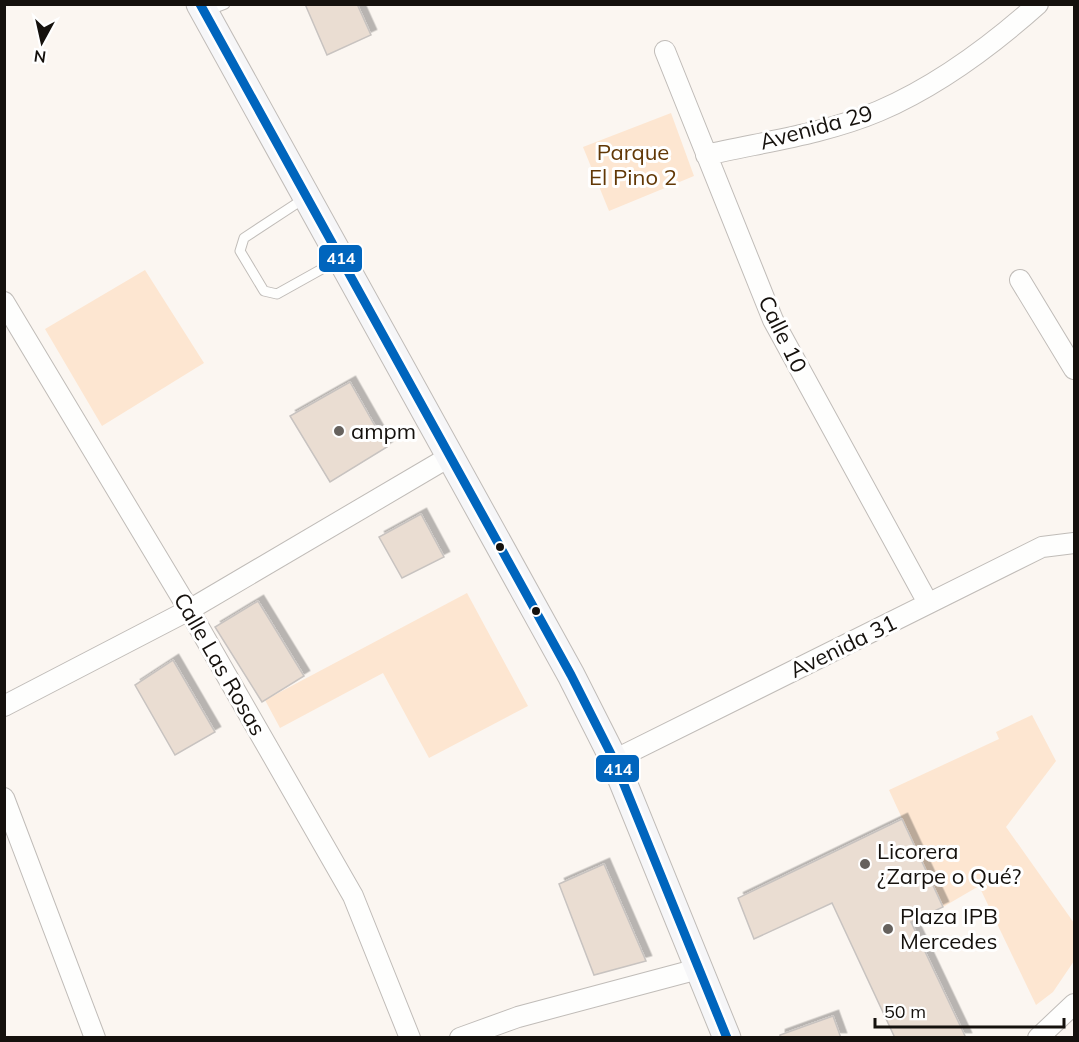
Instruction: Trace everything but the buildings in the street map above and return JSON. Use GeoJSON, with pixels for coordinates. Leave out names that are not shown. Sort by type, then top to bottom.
{"type":"FeatureCollection","features":[{"type":"Feature","properties":{"kind":"main road"},"geometry":{"type":"LineString","coordinates":[[210,7],[340,258],[565,665],[614,760],[727,1038]]}},
{"type":"Feature","properties":{"kind":"street","name":"Avenida 29"},"geometry":{"type":"LineString","coordinates":[[706,154],[840,124],[878,111],[916,93],[954,70],[1014,26],[1038,4]]}},
{"type":"Feature","properties":{"kind":"street","name":"Calle 10"},"geometry":{"type":"LineString","coordinates":[[665,51],[773,320],[928,603]]}},
{"type":"Feature","properties":{"kind":"street"},"geometry":{"type":"LineString","coordinates":[[1020,280],[1074,369]]}},
{"type":"Feature","properties":{"kind":"street","name":"Calle Las Rosas"},"geometry":{"type":"LineString","coordinates":[[4,302],[189,610],[353,896],[410,1038]]}},
{"type":"Feature","properties":{"kind":"street"},"geometry":{"type":"LineString","coordinates":[[4,706],[189,610],[449,457]]}},
{"type":"Feature","properties":{"kind":"street","name":"Avenida 31"},"geometry":{"type":"LineString","coordinates":[[614,760],[1041,546],[1074,543]]}},
{"type":"Feature","properties":{"kind":"street"},"geometry":{"type":"LineString","coordinates":[[4,798],[95,1038]]}},
{"type":"Feature","properties":{"kind":"street"},"geometry":{"type":"LineString","coordinates":[[460,1038],[518,1017],[698,969]]}},
{"type":"Feature","properties":{"kind":"street"},"geometry":{"type":"LineString","coordinates":[[1038,1038],[1074,1005]]}},
{"type":"Feature","properties":{"kind":"lane"},"geometry":{"type":"LineString","coordinates":[[307,196],[244,238],[240,251],[264,291],[271,294],[277,294],[340,258]]}},
{"type":"Feature","properties":{"kind":"green space","name":"Parque El Pino 2"},"geometry":{"type":"Polygon","coordinates":[[[671,113],[694,176],[609,211],[583,147],[671,113]]]}},
{"type":"Feature","properties":{"kind":"green space"},"geometry":{"type":"Polygon","coordinates":[[[145,270],[204,363],[102,426],[45,329],[145,270]]]}},
{"type":"Feature","properties":{"kind":"green space"},"geometry":{"type":"Polygon","coordinates":[[[467,593],[528,706],[429,758],[383,673],[280,728],[265,700],[467,593]]]}},
{"type":"Feature","properties":{"kind":"green space"},"geometry":{"type":"Polygon","coordinates":[[[1032,715],[1056,761],[1006,827],[1074,923],[1074,961],[1053,992],[1036,1005],[979,886],[943,907],[889,790],[999,739],[996,732],[1032,715]]]}},
{"type":"Feature","properties":{"kind":"transit line","name":"414"},"geometry":{"type":"LineString","coordinates":[[200,4],[571,675],[614,760],[727,1038]]}},
{"type":"Feature","properties":{"kind":"place","name":"ampm"},"geometry":{"type":"Point","coordinates":[339,431]}},
{"type":"Feature","properties":{"kind":"place","name":"Licorera ¿Zarpe o Qué?"},"geometry":{"type":"Point","coordinates":[865,864]}},
{"type":"Feature","properties":{"kind":"place","name":"Plaza IPB Mercedes"},"geometry":{"type":"Point","coordinates":[888,929]}}]}
